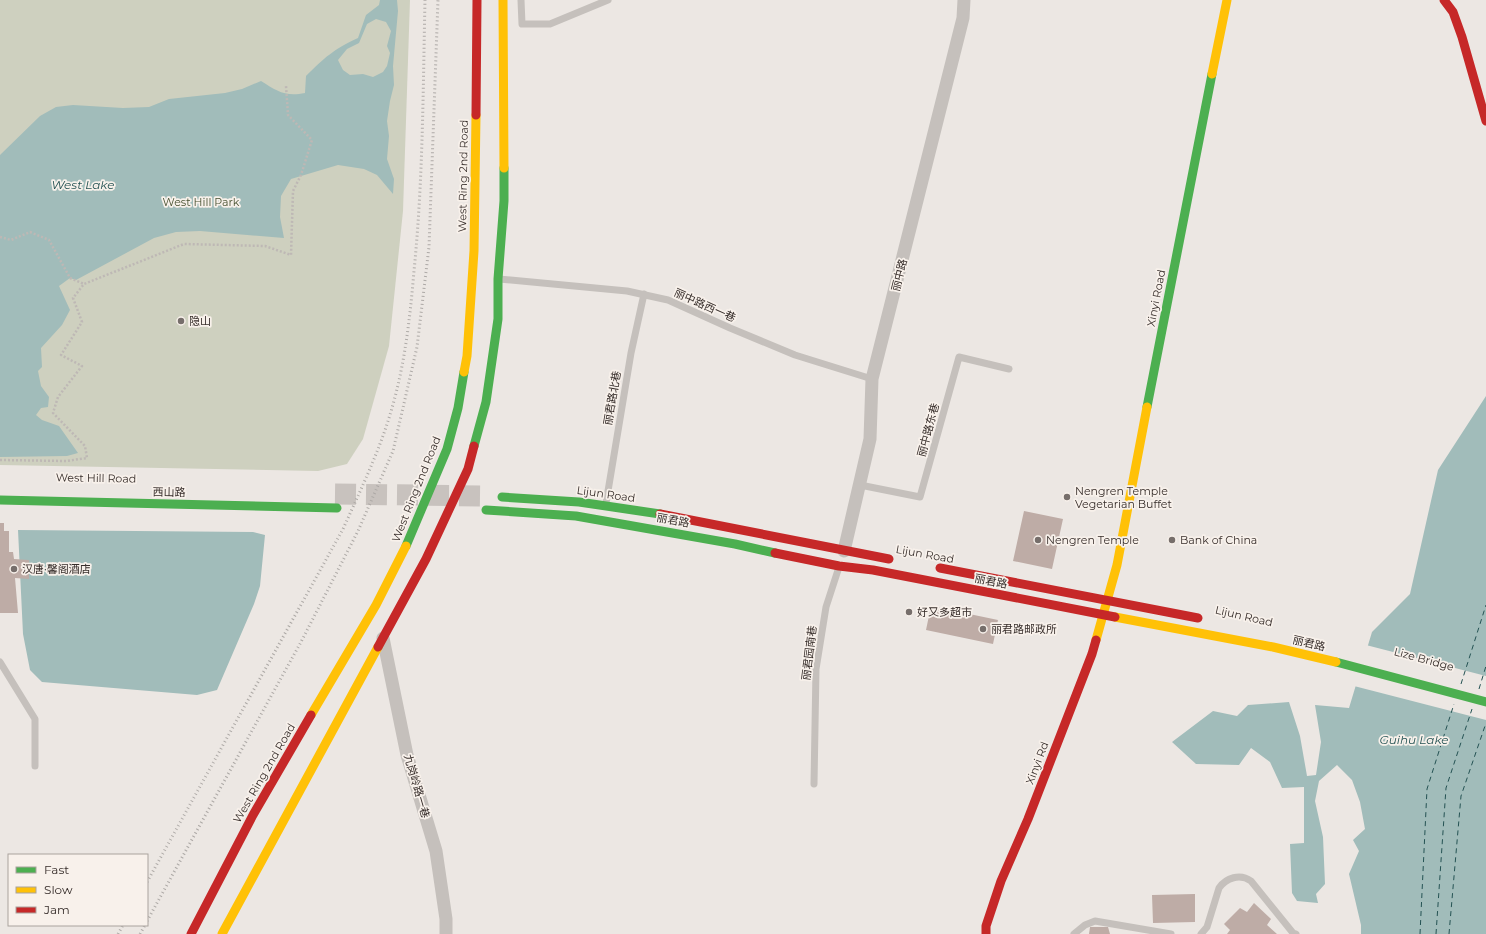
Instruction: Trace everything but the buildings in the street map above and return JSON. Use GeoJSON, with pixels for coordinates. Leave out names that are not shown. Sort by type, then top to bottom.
{"type":"FeatureCollection","features":[{"type":"Feature","properties":{"kind":"main road","name":"West Ring 2nd Road"},"geometry":{"type":"LineString","coordinates":[[191,934],[253,815],[376,605],[404,550],[447,449],[458,408],[467,356],[474,251],[477,0]]}},
{"type":"Feature","properties":{"kind":"main road"},"geometry":{"type":"LineString","coordinates":[[222,934],[426,559],[468,469],[486,402],[498,319],[498,279],[504,201],[503,0]]}},
{"type":"Feature","properties":{"kind":"main road","name":"Xinyi Road"},"geometry":{"type":"LineString","coordinates":[[1108,600],[1117,565],[1130,490],[1227,0]]}},
{"type":"Feature","properties":{"kind":"main road"},"geometry":{"type":"LineString","coordinates":[[1444,0],[1453,12],[1486,120]]}},
{"type":"Feature","properties":{"kind":"main road","name":"Lijun Road"},"geometry":{"type":"LineString","coordinates":[[495,496],[605,505],[693,520],[898,561]]}},
{"type":"Feature","properties":{"kind":"main road","name":"西山路"},"geometry":{"type":"LineString","coordinates":[[0,500],[336,508]]}},
{"type":"Feature","properties":{"kind":"main road","name":"丽君路"},"geometry":{"type":"LineString","coordinates":[[486,510],[576,516],[735,544],[839,566],[873,570],[1273,647],[1354,666],[1486,702]]}},
{"type":"Feature","properties":{"kind":"main road","name":"Lijun Road"},"geometry":{"type":"LineString","coordinates":[[929,567],[1108,600],[1204,620]]}},
{"type":"Feature","properties":{"kind":"main road","name":"Xinyi Rd"},"geometry":{"type":"LineString","coordinates":[[986,934],[986,926],[1001,881],[1028,819],[1092,654],[1108,600]]}},
{"type":"Feature","properties":{"kind":"street","name":"丽中路"},"geometry":{"type":"LineString","coordinates":[[844,551],[870,439],[872,379],[963,18],[964,0]]}},
{"type":"Feature","properties":{"kind":"street","name":"九岗岭路一巷"},"geometry":{"type":"LineString","coordinates":[[383,638],[407,755],[436,851],[446,919],[446,934]]}},
{"type":"Feature","properties":{"kind":"lane"},"geometry":{"type":"LineString","coordinates":[[520,0],[522,24],[550,24],[608,0]]}},
{"type":"Feature","properties":{"kind":"lane","name":"丽中路西一巷"},"geometry":{"type":"LineString","coordinates":[[498,279],[627,291],[668,300],[795,355],[872,379]]}},
{"type":"Feature","properties":{"kind":"lane","name":"丽君路北巷"},"geometry":{"type":"LineString","coordinates":[[605,505],[631,353],[644,294]]}},
{"type":"Feature","properties":{"kind":"lane","name":"丽中路东巷"},"geometry":{"type":"LineString","coordinates":[[860,484],[920,497],[959,357],[1008,369]]}},
{"type":"Feature","properties":{"kind":"lane","name":"丽君园南巷"},"geometry":{"type":"LineString","coordinates":[[814,784],[816,670],[826,607],[844,551]]}},
{"type":"Feature","properties":{"kind":"lane"},"geometry":{"type":"LineString","coordinates":[[0,662],[35,719],[35,766]]}},
{"type":"Feature","properties":{"kind":"lane"},"geometry":{"type":"LineString","coordinates":[[1201,934],[1207,927],[1219,888],[1225,880],[1239,877],[1249,879],[1293,933],[1296,934]]}},
{"type":"Feature","properties":{"kind":"lane"},"geometry":{"type":"LineString","coordinates":[[1074,934],[1085,925],[1094,921],[1171,934]]}},
{"type":"Feature","properties":{"kind":"path"},"geometry":{"type":"LineString","coordinates":[[0,460],[66,461],[88,458],[85,446],[53,413],[58,397],[82,366],[61,356],[82,322],[73,298],[84,284],[184,244],[265,246],[291,255],[293,191],[301,176],[312,140],[288,115],[286,86]]}},
{"type":"Feature","properties":{"kind":"path"},"geometry":{"type":"LineString","coordinates":[[0,237],[11,240],[30,232],[50,240],[70,278],[84,284]]}},
{"type":"Feature","properties":{"kind":"green space","name":"West Hill Park"},"geometry":{"type":"Polygon","coordinates":[[[0,0],[410,0],[403,211],[389,346],[363,439],[347,464],[318,471],[0,465],[0,0]]]}},
{"type":"Feature","properties":{"kind":"water","name":"West Lake"},"geometry":{"type":"Polygon","coordinates":[[[380,0],[397,0],[398,11],[393,66],[394,85],[387,121],[389,136],[387,159],[394,179],[393,194],[377,175],[364,169],[338,165],[291,179],[281,196],[280,217],[284,238],[200,231],[176,232],[154,238],[76,280],[70,278],[59,286],[70,310],[62,325],[41,348],[42,367],[38,371],[41,386],[49,397],[48,407],[41,408],[36,415],[42,420],[59,426],[78,453],[67,456],[0,457],[0,155],[40,116],[56,107],[73,105],[123,108],[149,107],[169,99],[225,93],[242,89],[261,81],[272,88],[287,94],[305,93],[306,76],[330,54],[358,38],[366,15],[379,5],[380,0]],[[376,19],[367,24],[359,43],[347,49],[338,60],[343,70],[350,75],[363,74],[373,77],[383,72],[387,66],[390,53],[387,46],[391,31],[386,22],[376,19]]]}},
{"type":"Feature","properties":{"kind":"water","name":"Guihu Lake"},"geometry":{"type":"Polygon","coordinates":[[[1486,396],[1486,934],[1361,934],[1361,925],[1349,874],[1359,851],[1353,840],[1365,829],[1360,802],[1352,780],[1337,765],[1319,781],[1315,801],[1323,837],[1325,884],[1316,894],[1318,903],[1297,901],[1292,893],[1290,844],[1304,843],[1304,787],[1282,788],[1270,762],[1251,748],[1239,765],[1196,764],[1172,742],[1213,711],[1237,716],[1248,705],[1289,702],[1300,736],[1307,776],[1316,775],[1321,742],[1315,705],[1349,708],[1372,632],[1410,594],[1438,470],[1486,396]]]}},
{"type":"Feature","properties":{"kind":"water"},"geometry":{"type":"Polygon","coordinates":[[[18,530],[253,532],[265,535],[260,586],[254,604],[217,690],[197,695],[42,682],[30,670],[23,634],[18,530]]]}},
{"type":"Feature","properties":{"kind":"pier"},"geometry":{"type":"Polygon","coordinates":[[[1366,645],[1486,676],[1486,720],[1354,686],[1366,645]]]}},
{"type":"Feature","properties":{"kind":"ferry route"},"geometry":{"type":"LineString","coordinates":[[1461,684],[1486,605]]}},
{"type":"Feature","properties":{"kind":"ferry route"},"geometry":{"type":"LineString","coordinates":[[1479,689],[1486,666]]}},
{"type":"Feature","properties":{"kind":"ferry route"},"geometry":{"type":"LineString","coordinates":[[1420,934],[1427,789],[1454,704]]}},
{"type":"Feature","properties":{"kind":"ferry route"},"geometry":{"type":"LineString","coordinates":[[1436,934],[1446,788],[1472,709]]}},
{"type":"Feature","properties":{"kind":"ferry route"},"geometry":{"type":"LineString","coordinates":[[1449,934],[1461,796],[1486,723]]}},
{"type":"Feature","properties":{"kind":"tunnel"},"geometry":{"type":"LineString","coordinates":[[335,494],[487,496]]}},
{"type":"Feature","properties":{"kind":"railway"},"geometry":{"type":"LineString","coordinates":[[148,880],[343,529],[370,469],[387,424],[397,391],[404,357],[409,323],[417,237],[421,170],[425,0]]}},
{"type":"Feature","properties":{"kind":"railway"},"geometry":{"type":"LineString","coordinates":[[148,919],[301,642],[358,531],[393,451],[417,347],[429,247],[438,0]]}},
{"type":"Feature","properties":{"kind":"railway"},"geometry":{"type":"LineString","coordinates":[[118,934],[122,926]]}},
{"type":"Feature","properties":{"kind":"railway"},"geometry":{"type":"LineString","coordinates":[[140,934],[144,926]]}},
{"type":"Feature","properties":{"kind":"traffic: fast"},"geometry":{"type":"LineString","coordinates":[[1147,407],[1212,74]]}},
{"type":"Feature","properties":{"kind":"traffic: fast"},"geometry":{"type":"LineString","coordinates":[[474,446],[486,402],[498,319],[498,279],[504,201],[504,168]]}},
{"type":"Feature","properties":{"kind":"traffic: fast"},"geometry":{"type":"LineString","coordinates":[[406,546],[447,449],[458,408],[464,372]]}},
{"type":"Feature","properties":{"kind":"traffic: fast"},"geometry":{"type":"LineString","coordinates":[[502,497],[579,502],[660,514]]}},
{"type":"Feature","properties":{"kind":"traffic: fast"},"geometry":{"type":"LineString","coordinates":[[0,500],[337,508]]}},
{"type":"Feature","properties":{"kind":"traffic: fast"},"geometry":{"type":"LineString","coordinates":[[486,510],[576,516],[735,544],[775,553]]}},
{"type":"Feature","properties":{"kind":"traffic: fast"},"geometry":{"type":"LineString","coordinates":[[1336,662],[1486,702]]}},
{"type":"Feature","properties":{"kind":"traffic: slow"},"geometry":{"type":"LineString","coordinates":[[503,0],[504,168]]}},
{"type":"Feature","properties":{"kind":"traffic: slow"},"geometry":{"type":"LineString","coordinates":[[1212,74],[1227,0]]}},
{"type":"Feature","properties":{"kind":"traffic: slow"},"geometry":{"type":"LineString","coordinates":[[464,372],[467,356],[474,251],[476,115]]}},
{"type":"Feature","properties":{"kind":"traffic: slow"},"geometry":{"type":"LineString","coordinates":[[1096,640],[1117,565],[1147,407]]}},
{"type":"Feature","properties":{"kind":"traffic: slow"},"geometry":{"type":"LineString","coordinates":[[311,715],[376,605],[406,546]]}},
{"type":"Feature","properties":{"kind":"traffic: slow"},"geometry":{"type":"LineString","coordinates":[[1115,617],[1273,647],[1336,662]]}},
{"type":"Feature","properties":{"kind":"traffic: slow"},"geometry":{"type":"LineString","coordinates":[[222,934],[378,647]]}},
{"type":"Feature","properties":{"kind":"traffic: jam"},"geometry":{"type":"LineString","coordinates":[[476,115],[477,0]]}},
{"type":"Feature","properties":{"kind":"traffic: jam"},"geometry":{"type":"LineString","coordinates":[[1444,0],[1453,12],[1462,37],[1486,121]]}},
{"type":"Feature","properties":{"kind":"traffic: jam"},"geometry":{"type":"LineString","coordinates":[[378,647],[426,559],[468,469],[474,446]]}},
{"type":"Feature","properties":{"kind":"traffic: jam"},"geometry":{"type":"LineString","coordinates":[[660,514],[889,559]]}},
{"type":"Feature","properties":{"kind":"traffic: jam"},"geometry":{"type":"LineString","coordinates":[[775,553],[839,566],[873,570],[1115,617]]}},
{"type":"Feature","properties":{"kind":"traffic: jam"},"geometry":{"type":"LineString","coordinates":[[940,568],[1198,618]]}},
{"type":"Feature","properties":{"kind":"traffic: jam"},"geometry":{"type":"LineString","coordinates":[[986,934],[986,926],[1001,881],[1028,819],[1092,654],[1096,640]]}},
{"type":"Feature","properties":{"kind":"traffic: jam"},"geometry":{"type":"LineString","coordinates":[[191,934],[253,815],[311,715]]}},
{"type":"Feature","properties":{"kind":"place","name":"隐山"},"geometry":{"type":"Point","coordinates":[181,321]}},
{"type":"Feature","properties":{"kind":"place","name":"Nengren Temple Vegetarian Buffet"},"geometry":{"type":"Point","coordinates":[1067,497]}},
{"type":"Feature","properties":{"kind":"place","name":"Nengren Temple"},"geometry":{"type":"Point","coordinates":[1038,540]}},
{"type":"Feature","properties":{"kind":"place","name":"Bank of China"},"geometry":{"type":"Point","coordinates":[1172,540]}},
{"type":"Feature","properties":{"kind":"place","name":"汉唐·馨阁酒店"},"geometry":{"type":"Point","coordinates":[14,569]}},
{"type":"Feature","properties":{"kind":"place","name":"好又多超市"},"geometry":{"type":"Point","coordinates":[909,612]}},
{"type":"Feature","properties":{"kind":"place","name":"丽君路邮政所"},"geometry":{"type":"Point","coordinates":[983,629]}}]}
